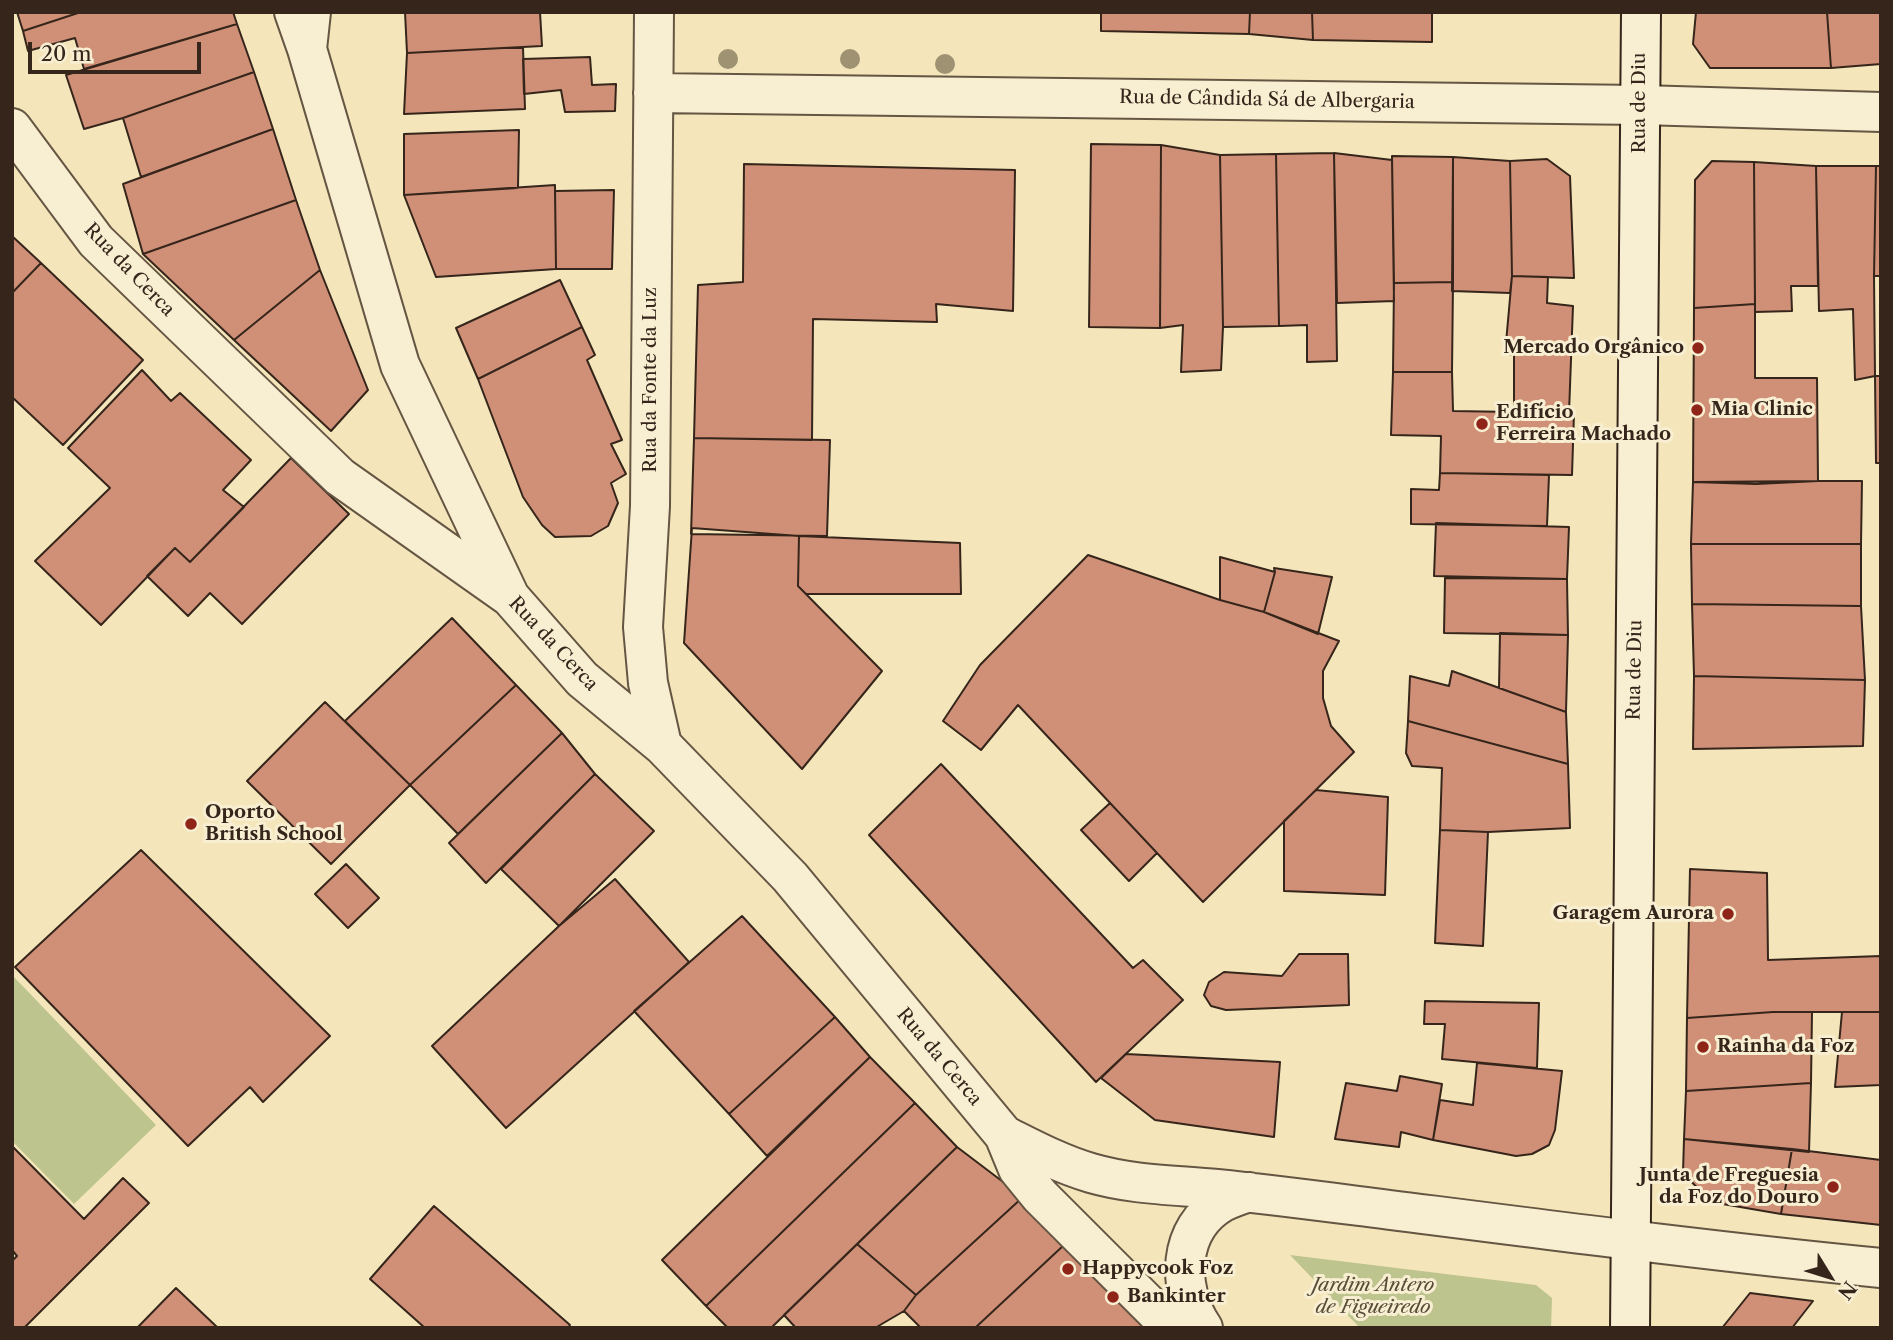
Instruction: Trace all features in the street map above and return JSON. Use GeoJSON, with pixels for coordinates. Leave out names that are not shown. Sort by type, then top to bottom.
{"type":"FeatureCollection","features":[{"type":"Feature","properties":{"kind":"street"},"geometry":{"type":"LineString","coordinates":[[295,12],[400,365],[510,597]]}},
{"type":"Feature","properties":{"kind":"street"},"geometry":{"type":"LineString","coordinates":[[307,49],[311,12]]}},
{"type":"Feature","properties":{"kind":"street","name":"Rua da Fonte da Luz"},"geometry":{"type":"LineString","coordinates":[[654,12],[650,506],[643,627],[648,683],[662,746]]}},
{"type":"Feature","properties":{"kind":"street","name":"Rua de Diu"},"geometry":{"type":"LineString","coordinates":[[1630,1328],[1641,12]]}},
{"type":"Feature","properties":{"kind":"street","name":"Rua de Cândida Sá de Albergaria"},"geometry":{"type":"LineString","coordinates":[[653,93],[1641,105],[1881,112]]}},
{"type":"Feature","properties":{"kind":"street","name":"Rua da Cerca"},"geometry":{"type":"LineString","coordinates":[[12,128],[96,241],[340,477],[510,597],[582,679],[662,746],[790,877],[1004,1135],[1018,1169],[1041,1196],[1172,1328]]}},
{"type":"Feature","properties":{"kind":"street","name":"Rua da Cerca"},"geometry":{"type":"LineString","coordinates":[[1004,1135],[1050,1159],[1092,1173],[1131,1181],[1249,1192]]}},
{"type":"Feature","properties":{"kind":"street"},"geometry":{"type":"LineString","coordinates":[[1203,1328],[1191,1304],[1184,1279],[1185,1256],[1192,1235],[1222,1203],[1249,1192],[1629,1240],[1881,1268]]}},
{"type":"Feature","properties":{"kind":"green space"},"geometry":{"type":"Polygon","coordinates":[[[14,977],[156,1125],[74,1204],[12,1141],[14,977]]]}},
{"type":"Feature","properties":{"kind":"green space","name":"Jardim Antero de Figueiredo"},"geometry":{"type":"Polygon","coordinates":[[[1290,1255],[1536,1285],[1552,1298],[1551,1328],[1360,1328],[1290,1255]]]}},
{"type":"Feature","properties":{"kind":"building"},"geometry":{"type":"Polygon","coordinates":[[[17,12],[81,12],[23,31],[17,12]]]}},
{"type":"Feature","properties":{"kind":"building"},"geometry":{"type":"Polygon","coordinates":[[[81,12],[233,12],[237,24],[84,69],[75,38],[28,51],[23,31],[81,12]]]}},
{"type":"Feature","properties":{"kind":"building"},"geometry":{"type":"Polygon","coordinates":[[[405,12],[540,12],[542,46],[407,53],[405,12]]]}},
{"type":"Feature","properties":{"kind":"building"},"geometry":{"type":"Polygon","coordinates":[[[1101,12],[1250,12],[1249,34],[1101,31],[1101,12]]]}},
{"type":"Feature","properties":{"kind":"building"},"geometry":{"type":"Polygon","coordinates":[[[1250,12],[1312,12],[1313,40],[1249,34],[1250,12]]]}},
{"type":"Feature","properties":{"kind":"building"},"geometry":{"type":"Polygon","coordinates":[[[1312,12],[1432,12],[1432,42],[1313,40],[1312,12]]]}},
{"type":"Feature","properties":{"kind":"building"},"geometry":{"type":"Polygon","coordinates":[[[1696,12],[1827,12],[1831,68],[1710,68],[1693,44],[1696,12]]]}},
{"type":"Feature","properties":{"kind":"building"},"geometry":{"type":"Polygon","coordinates":[[[1827,12],[1881,12],[1881,64],[1831,68],[1827,12]]]}},
{"type":"Feature","properties":{"kind":"building"},"geometry":{"type":"Polygon","coordinates":[[[237,24],[254,72],[84,129],[66,75],[237,24]]]}},
{"type":"Feature","properties":{"kind":"building"},"geometry":{"type":"Polygon","coordinates":[[[523,47],[525,109],[404,114],[407,53],[523,47]]]}},
{"type":"Feature","properties":{"kind":"building"},"geometry":{"type":"Polygon","coordinates":[[[590,57],[592,85],[616,84],[615,111],[565,112],[561,90],[524,94],[523,59],[590,57]]]}},
{"type":"Feature","properties":{"kind":"building"},"geometry":{"type":"Polygon","coordinates":[[[254,72],[273,129],[141,177],[123,118],[254,72]]]}},
{"type":"Feature","properties":{"kind":"building"},"geometry":{"type":"Polygon","coordinates":[[[273,129],[296,200],[143,254],[123,184],[273,129]]]}},
{"type":"Feature","properties":{"kind":"building"},"geometry":{"type":"Polygon","coordinates":[[[519,130],[518,188],[404,195],[404,134],[519,130]]]}},
{"type":"Feature","properties":{"kind":"building"},"geometry":{"type":"Polygon","coordinates":[[[1091,144],[1161,145],[1160,328],[1089,327],[1091,144]]]}},
{"type":"Feature","properties":{"kind":"building"},"geometry":{"type":"Polygon","coordinates":[[[1161,145],[1220,155],[1223,327],[1221,370],[1181,372],[1183,325],[1160,328],[1161,145]]]}},
{"type":"Feature","properties":{"kind":"building"},"geometry":{"type":"Polygon","coordinates":[[[1334,153],[1392,160],[1394,301],[1337,303],[1334,153]]]}},
{"type":"Feature","properties":{"kind":"building"},"geometry":{"type":"Polygon","coordinates":[[[1334,153],[1337,361],[1307,362],[1307,325],[1279,326],[1276,154],[1334,153]]]}},
{"type":"Feature","properties":{"kind":"building"},"geometry":{"type":"Polygon","coordinates":[[[1276,154],[1279,326],[1223,327],[1220,155],[1276,154]]]}},
{"type":"Feature","properties":{"kind":"building"},"geometry":{"type":"Polygon","coordinates":[[[1392,156],[1453,157],[1453,282],[1394,283],[1392,156]]]}},
{"type":"Feature","properties":{"kind":"building"},"geometry":{"type":"Polygon","coordinates":[[[1453,157],[1510,161],[1510,293],[1452,291],[1453,157]]]}},
{"type":"Feature","properties":{"kind":"building"},"geometry":{"type":"Polygon","coordinates":[[[1547,159],[1570,176],[1574,278],[1512,276],[1510,161],[1547,159]]]}},
{"type":"Feature","properties":{"kind":"building"},"geometry":{"type":"Polygon","coordinates":[[[1712,161],[1754,162],[1755,304],[1694,308],[1695,180],[1712,161]]]}},
{"type":"Feature","properties":{"kind":"building"},"geometry":{"type":"Polygon","coordinates":[[[1754,162],[1816,166],[1818,286],[1791,286],[1792,311],[1755,312],[1754,162]]]}},
{"type":"Feature","properties":{"kind":"building"},"geometry":{"type":"Polygon","coordinates":[[[744,164],[1015,170],[1013,311],[936,304],[937,322],[813,319],[812,440],[694,438],[698,285],[743,282],[744,164]]]}},
{"type":"Feature","properties":{"kind":"building"},"geometry":{"type":"Polygon","coordinates":[[[1816,166],[1876,166],[1875,376],[1855,380],[1853,309],[1819,311],[1816,166]]]}},
{"type":"Feature","properties":{"kind":"building"},"geometry":{"type":"Polygon","coordinates":[[[1876,166],[1881,166],[1881,276],[1874,276],[1876,166]]]}},
{"type":"Feature","properties":{"kind":"building"},"geometry":{"type":"Polygon","coordinates":[[[555,185],[556,269],[436,277],[404,195],[555,185]]]}},
{"type":"Feature","properties":{"kind":"building"},"geometry":{"type":"Polygon","coordinates":[[[614,190],[612,269],[556,269],[555,191],[614,190]]]}},
{"type":"Feature","properties":{"kind":"building"},"geometry":{"type":"Polygon","coordinates":[[[296,200],[320,270],[234,340],[143,254],[296,200]]]}},
{"type":"Feature","properties":{"kind":"building"},"geometry":{"type":"Polygon","coordinates":[[[12,236],[41,263],[12,293],[12,236]]]}},
{"type":"Feature","properties":{"kind":"building"},"geometry":{"type":"Polygon","coordinates":[[[41,263],[143,360],[63,445],[12,397],[12,293],[41,263]]]}},
{"type":"Feature","properties":{"kind":"building"},"geometry":{"type":"Polygon","coordinates":[[[320,270],[368,390],[331,431],[234,340],[320,270]]]}},
{"type":"Feature","properties":{"kind":"building"},"geometry":{"type":"Polygon","coordinates":[[[1512,276],[1548,277],[1547,303],[1573,306],[1569,413],[1514,413],[1514,355],[1505,354],[1512,276]]]}},
{"type":"Feature","properties":{"kind":"building"},"geometry":{"type":"Polygon","coordinates":[[[560,280],[582,327],[478,379],[456,328],[560,280]]]}},
{"type":"Feature","properties":{"kind":"building"},"geometry":{"type":"Polygon","coordinates":[[[1453,282],[1452,372],[1393,372],[1394,283],[1453,282]]]}},
{"type":"Feature","properties":{"kind":"building"},"geometry":{"type":"Polygon","coordinates":[[[1755,304],[1755,378],[1817,378],[1818,481],[1756,484],[1693,482],[1694,308],[1755,304]]]}},
{"type":"Feature","properties":{"kind":"building"},"geometry":{"type":"Polygon","coordinates":[[[582,327],[595,355],[587,360],[622,440],[611,444],[626,474],[611,483],[618,503],[608,526],[591,536],[555,537],[542,525],[523,497],[478,379],[582,327]]]}},
{"type":"Feature","properties":{"kind":"building"},"geometry":{"type":"Polygon","coordinates":[[[142,370],[171,401],[180,393],[251,460],[223,490],[244,507],[190,562],[175,548],[101,625],[35,561],[110,488],[68,448],[142,370]]]}},
{"type":"Feature","properties":{"kind":"building","name":"Edifício Ferreira Machado"},"geometry":{"type":"Polygon","coordinates":[[[1393,372],[1452,372],[1453,411],[1574,413],[1572,475],[1440,473],[1441,436],[1391,435],[1393,372]]]}},
{"type":"Feature","properties":{"kind":"building"},"geometry":{"type":"Polygon","coordinates":[[[1875,376],[1881,376],[1881,463],[1876,463],[1875,376]]]}},
{"type":"Feature","properties":{"kind":"building"},"geometry":{"type":"Polygon","coordinates":[[[694,438],[830,440],[827,536],[691,534],[694,438]]]}},
{"type":"Feature","properties":{"kind":"building"},"geometry":{"type":"Polygon","coordinates":[[[291,458],[349,514],[242,624],[210,593],[188,616],[147,576],[175,548],[190,562],[291,458]]]}},
{"type":"Feature","properties":{"kind":"building"},"geometry":{"type":"Polygon","coordinates":[[[1440,473],[1549,475],[1547,526],[1411,524],[1411,489],[1439,490],[1440,473]]]}},
{"type":"Feature","properties":{"kind":"building"},"geometry":{"type":"Polygon","coordinates":[[[1862,481],[1861,544],[1691,544],[1693,482],[1862,481]]]}},
{"type":"Feature","properties":{"kind":"building"},"geometry":{"type":"Polygon","coordinates":[[[1436,523],[1569,527],[1567,579],[1434,576],[1436,523]]]}},
{"type":"Feature","properties":{"kind":"building"},"geometry":{"type":"Polygon","coordinates":[[[692,528],[799,536],[798,586],[882,671],[802,769],[684,643],[692,528]]]}},
{"type":"Feature","properties":{"kind":"building"},"geometry":{"type":"Polygon","coordinates":[[[799,536],[960,543],[961,594],[806,594],[798,586],[799,536]]]}},
{"type":"Feature","properties":{"kind":"building"},"geometry":{"type":"Polygon","coordinates":[[[1691,544],[1861,544],[1861,606],[1692,604],[1691,544]]]}},
{"type":"Feature","properties":{"kind":"building"},"geometry":{"type":"Polygon","coordinates":[[[1088,555],[1220,600],[1264,612],[1339,641],[1323,671],[1323,698],[1331,726],[1354,752],[1203,902],[1018,705],[981,750],[943,721],[980,665],[1088,555]]]}},
{"type":"Feature","properties":{"kind":"building"},"geometry":{"type":"Polygon","coordinates":[[[1220,557],[1275,572],[1264,612],[1220,600],[1220,557]]]}},
{"type":"Feature","properties":{"kind":"building"},"geometry":{"type":"Polygon","coordinates":[[[1274,568],[1332,577],[1318,634],[1264,612],[1274,568]]]}},
{"type":"Feature","properties":{"kind":"building"},"geometry":{"type":"Polygon","coordinates":[[[1445,578],[1567,579],[1568,635],[1444,633],[1445,578]]]}},
{"type":"Feature","properties":{"kind":"building"},"geometry":{"type":"Polygon","coordinates":[[[1692,604],[1861,606],[1865,680],[1694,676],[1692,604]]]}},
{"type":"Feature","properties":{"kind":"building"},"geometry":{"type":"Polygon","coordinates":[[[452,618],[516,685],[410,785],[345,721],[452,618]]]}},
{"type":"Feature","properties":{"kind":"building"},"geometry":{"type":"Polygon","coordinates":[[[1500,633],[1568,635],[1566,712],[1499,688],[1500,633]]]}},
{"type":"Feature","properties":{"kind":"building"},"geometry":{"type":"Polygon","coordinates":[[[1452,671],[1566,712],[1568,764],[1408,721],[1410,676],[1449,686],[1452,671]]]}},
{"type":"Feature","properties":{"kind":"building"},"geometry":{"type":"Polygon","coordinates":[[[1694,676],[1865,680],[1863,746],[1693,749],[1694,676]]]}},
{"type":"Feature","properties":{"kind":"building"},"geometry":{"type":"Polygon","coordinates":[[[516,685],[562,733],[458,834],[410,785],[516,685]]]}},
{"type":"Feature","properties":{"kind":"building"},"geometry":{"type":"Polygon","coordinates":[[[325,702],[410,785],[331,864],[247,781],[325,702]]]}},
{"type":"Feature","properties":{"kind":"building"},"geometry":{"type":"Polygon","coordinates":[[[1408,721],[1568,764],[1570,828],[1488,832],[1440,830],[1442,768],[1412,766],[1406,753],[1408,721]]]}},
{"type":"Feature","properties":{"kind":"building"},"geometry":{"type":"Polygon","coordinates":[[[562,733],[595,774],[486,883],[449,843],[562,733]]]}},
{"type":"Feature","properties":{"kind":"building"},"geometry":{"type":"Polygon","coordinates":[[[941,764],[1133,968],[1143,960],[1183,1000],[1096,1082],[869,835],[941,764]]]}},
{"type":"Feature","properties":{"kind":"building"},"geometry":{"type":"Polygon","coordinates":[[[595,774],[654,831],[559,926],[501,869],[595,774]]]}},
{"type":"Feature","properties":{"kind":"building"},"geometry":{"type":"Polygon","coordinates":[[[1316,790],[1388,797],[1385,895],[1284,891],[1284,821],[1316,790]]]}},
{"type":"Feature","properties":{"kind":"building"},"geometry":{"type":"Polygon","coordinates":[[[1110,803],[1157,853],[1129,881],[1081,830],[1110,803]]]}},
{"type":"Feature","properties":{"kind":"building"},"geometry":{"type":"Polygon","coordinates":[[[1440,830],[1488,832],[1483,946],[1435,943],[1440,830]]]}},
{"type":"Feature","properties":{"kind":"building"},"geometry":{"type":"Polygon","coordinates":[[[141,850],[330,1036],[263,1102],[250,1087],[188,1146],[15,967],[141,850]]]}},
{"type":"Feature","properties":{"kind":"building"},"geometry":{"type":"Polygon","coordinates":[[[346,864],[379,898],[348,928],[315,894],[346,864]]]}},
{"type":"Feature","properties":{"kind":"building","name":"Garagem Aurora"},"geometry":{"type":"Polygon","coordinates":[[[1690,869],[1767,873],[1768,960],[1881,956],[1881,1012],[1773,1012],[1687,1018],[1690,869]]]}},
{"type":"Feature","properties":{"kind":"building"},"geometry":{"type":"Polygon","coordinates":[[[615,879],[689,962],[506,1128],[432,1046],[559,926],[615,879]]]}},
{"type":"Feature","properties":{"kind":"building"},"geometry":{"type":"Polygon","coordinates":[[[742,916],[835,1017],[729,1114],[634,1011],[742,916]]]}},
{"type":"Feature","properties":{"kind":"building"},"geometry":{"type":"Polygon","coordinates":[[[1299,954],[1348,954],[1349,1005],[1226,1010],[1211,1006],[1204,995],[1209,982],[1224,972],[1282,976],[1299,954]]]}},
{"type":"Feature","properties":{"kind":"building"},"geometry":{"type":"Polygon","coordinates":[[[1425,1001],[1539,1003],[1537,1068],[1442,1059],[1445,1024],[1424,1024],[1425,1001]]]}},
{"type":"Feature","properties":{"kind":"building"},"geometry":{"type":"Polygon","coordinates":[[[1812,1012],[1811,1083],[1686,1091],[1687,1018],[1812,1012]]]}},
{"type":"Feature","properties":{"kind":"building"},"geometry":{"type":"Polygon","coordinates":[[[1842,1012],[1881,1012],[1881,1085],[1835,1087],[1842,1012]]]}},
{"type":"Feature","properties":{"kind":"building"},"geometry":{"type":"Polygon","coordinates":[[[835,1017],[870,1057],[767,1156],[729,1114],[835,1017]]]}},
{"type":"Feature","properties":{"kind":"building"},"geometry":{"type":"Polygon","coordinates":[[[1126,1054],[1280,1062],[1274,1137],[1155,1120],[1101,1078],[1126,1054]]]}},
{"type":"Feature","properties":{"kind":"building"},"geometry":{"type":"Polygon","coordinates":[[[870,1057],[915,1103],[706,1306],[662,1260],[870,1057]]]}},
{"type":"Feature","properties":{"kind":"building"},"geometry":{"type":"Polygon","coordinates":[[[1477,1063],[1562,1071],[1555,1130],[1549,1145],[1532,1154],[1516,1156],[1433,1140],[1440,1100],[1473,1105],[1477,1063]]]}},
{"type":"Feature","properties":{"kind":"building"},"geometry":{"type":"Polygon","coordinates":[[[1400,1076],[1442,1084],[1433,1140],[1401,1132],[1399,1147],[1335,1139],[1346,1083],[1397,1091],[1400,1076]]]}},
{"type":"Feature","properties":{"kind":"building"},"geometry":{"type":"Polygon","coordinates":[[[1811,1083],[1809,1152],[1684,1139],[1686,1091],[1811,1083]]]}},
{"type":"Feature","properties":{"kind":"building"},"geometry":{"type":"Polygon","coordinates":[[[915,1103],[957,1147],[771,1328],[728,1328],[706,1306],[915,1103]]]}},
{"type":"Feature","properties":{"kind":"building"},"geometry":{"type":"Polygon","coordinates":[[[1684,1139],[1792,1149],[1781,1214],[1711,1202],[1683,1173],[1684,1139]]]}},
{"type":"Feature","properties":{"kind":"building"},"geometry":{"type":"Polygon","coordinates":[[[12,1146],[84,1219],[123,1178],[149,1203],[24,1328],[12,1328],[12,1261],[17,1256],[12,1250],[12,1146]]]}},
{"type":"Feature","properties":{"kind":"building"},"geometry":{"type":"Polygon","coordinates":[[[957,1147],[1023,1197],[916,1295],[857,1244],[957,1147]]]}},
{"type":"Feature","properties":{"kind":"building","name":"Junta de Freguesia da Foz do Douro"},"geometry":{"type":"Polygon","coordinates":[[[1792,1149],[1881,1160],[1881,1225],[1781,1214],[1792,1149]]]}},
{"type":"Feature","properties":{"kind":"building"},"geometry":{"type":"Polygon","coordinates":[[[1023,1197],[1064,1245],[975,1328],[921,1328],[904,1311],[916,1295],[1023,1197]]]}},
{"type":"Feature","properties":{"kind":"building"},"geometry":{"type":"Polygon","coordinates":[[[434,1206],[570,1325],[568,1328],[425,1328],[370,1279],[434,1206]]]}},
{"type":"Feature","properties":{"kind":"building"},"geometry":{"type":"Polygon","coordinates":[[[857,1244],[916,1295],[904,1311],[875,1328],[796,1328],[784,1315],[857,1244]]]}},
{"type":"Feature","properties":{"kind":"building"},"geometry":{"type":"Polygon","coordinates":[[[1064,1245],[1113,1297],[1147,1328],[975,1328],[1064,1245]]]}},
{"type":"Feature","properties":{"kind":"building"},"geometry":{"type":"Polygon","coordinates":[[[176,1288],[218,1328],[137,1328],[176,1288]]]}},
{"type":"Feature","properties":{"kind":"building"},"geometry":{"type":"Polygon","coordinates":[[[1750,1293],[1813,1301],[1792,1328],[1722,1328],[1750,1293]]]}},
{"type":"Feature","properties":{"kind":"place","name":"Mercado Orgânico"},"geometry":{"type":"Point","coordinates":[1698,348]}},
{"type":"Feature","properties":{"kind":"place","name":"Mia Clinic"},"geometry":{"type":"Point","coordinates":[1697,410]}},
{"type":"Feature","properties":{"kind":"place","name":"Edifício Ferreira Machado"},"geometry":{"type":"Point","coordinates":[1482,424]}},
{"type":"Feature","properties":{"kind":"place","name":"Oporto British School"},"geometry":{"type":"Point","coordinates":[191,824]}},
{"type":"Feature","properties":{"kind":"place","name":"Garagem Aurora"},"geometry":{"type":"Point","coordinates":[1728,914]}},
{"type":"Feature","properties":{"kind":"place","name":"Rainha da Foz"},"geometry":{"type":"Point","coordinates":[1703,1047]}},
{"type":"Feature","properties":{"kind":"place","name":"Junta de Freguesia da Foz do Douro"},"geometry":{"type":"Point","coordinates":[1833,1187]}},
{"type":"Feature","properties":{"kind":"place","name":"Happycook Foz"},"geometry":{"type":"Point","coordinates":[1068,1269]}},
{"type":"Feature","properties":{"kind":"place","name":"Bankinter"},"geometry":{"type":"Point","coordinates":[1113,1297]}}]}
